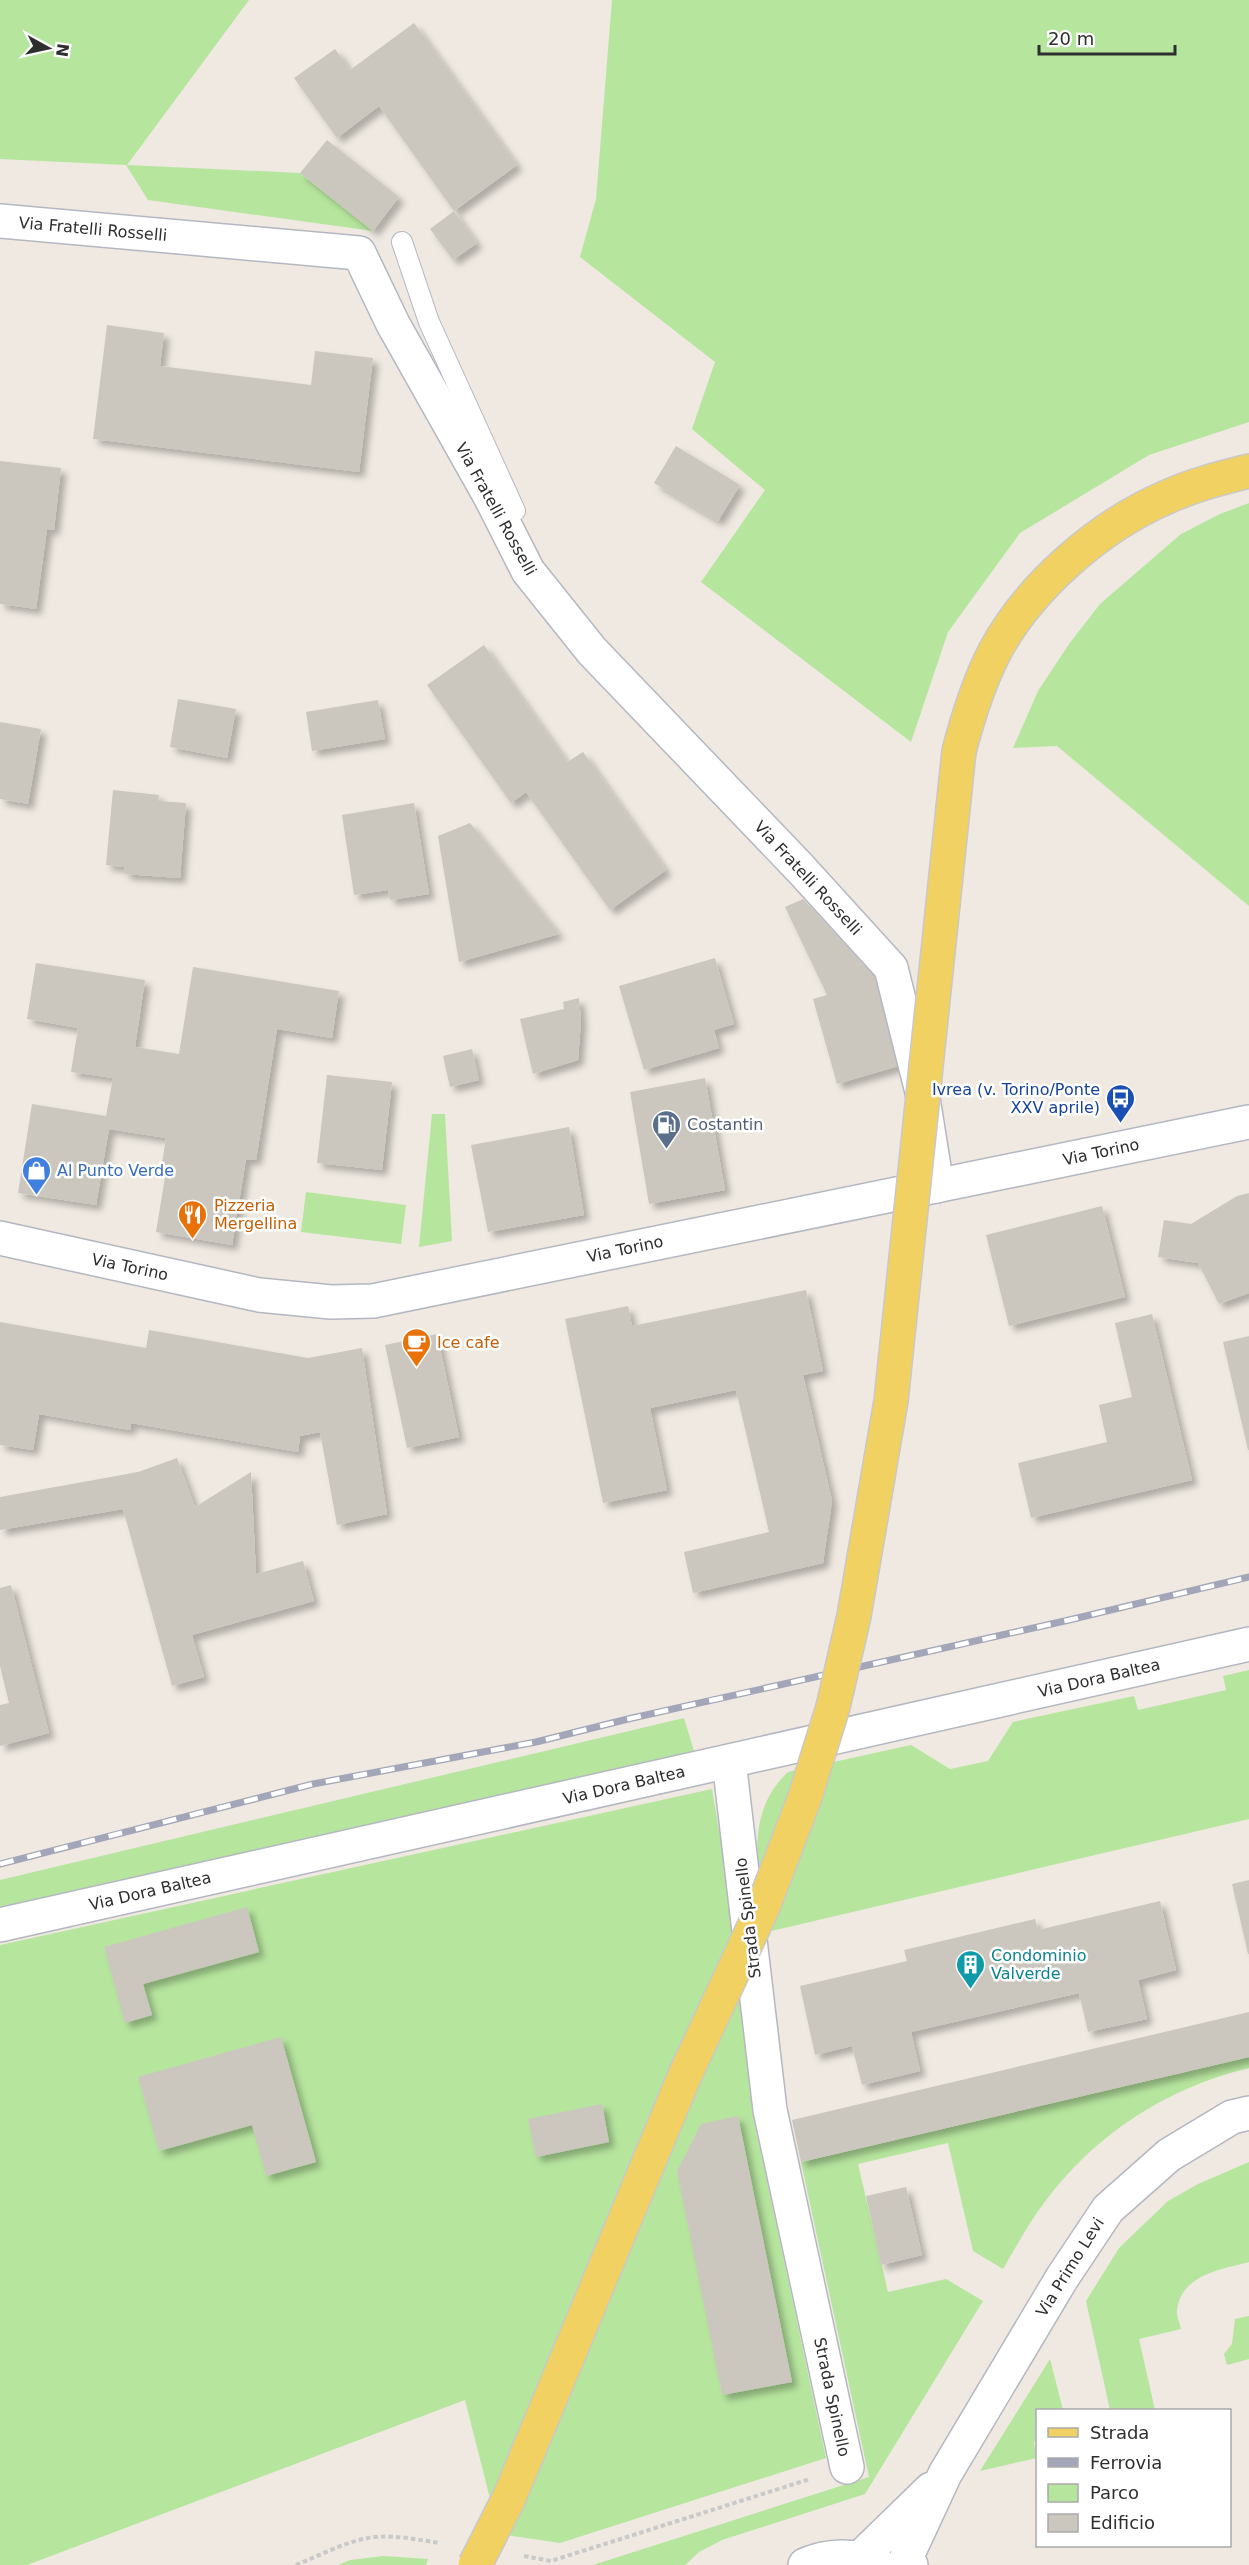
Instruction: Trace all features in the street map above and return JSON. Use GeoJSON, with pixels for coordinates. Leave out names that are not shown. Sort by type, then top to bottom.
{"type":"FeatureCollection","features":[{"type":"Feature","properties":{"kind":"main road"},"geometry":{"type":"LineString","coordinates":[[503,2560],[510,2498],[685,2075],[763,1907],[805,1797],[833,1707],[854,1616],[891,1401],[959,751],[971,704],[995,652],[1032,597],[1074,556],[1131,516],[1166,497],[1210,481],[1249,471]]}},
{"type":"Feature","properties":{"kind":"main road"},"geometry":{"type":"LineString","coordinates":[[462,2555],[510,2498]]}},
{"type":"Feature","properties":{"kind":"street","name":"Via Fratelli Rosselli"},"geometry":{"type":"LineString","coordinates":[[0,221],[359,253],[393,324],[491,498],[528,571],[591,651],[800,868],[891,968],[922,1092],[937,1186]]}},
{"type":"Feature","properties":{"kind":"street","name":"Via Torino"},"geometry":{"type":"LineString","coordinates":[[0,1238],[259,1295],[331,1302],[373,1301],[1249,1122]]}},
{"type":"Feature","properties":{"kind":"street","name":"Via Dora Baltea"},"geometry":{"type":"LineString","coordinates":[[0,1925],[1249,1644]]}},
{"type":"Feature","properties":{"kind":"street","name":"Strada Spinello"},"geometry":{"type":"LineString","coordinates":[[729,1761],[770,2110],[847,2468]]}},
{"type":"Feature","properties":{"kind":"street","name":"Via Primo Levi"},"geometry":{"type":"LineString","coordinates":[[911,2565],[907,2556],[945,2474],[1062,2278],[1108,2209],[1169,2155],[1232,2117],[1249,2113]]}},
{"type":"Feature","properties":{"kind":"street","name":"Via Primo Levi"},"geometry":{"type":"LineString","coordinates":[[869,2562],[945,2474]]}},
{"type":"Feature","properties":{"kind":"street"},"geometry":{"type":"LineString","coordinates":[[805,2565],[827,2558],[869,2562]]}},
{"type":"Feature","properties":{"kind":"lane"},"geometry":{"type":"LineString","coordinates":[[402,242],[429,322],[520,524],[591,651]]}},
{"type":"Feature","properties":{"kind":"path","name":"Strada Spinello"},"geometry":{"type":"LineString","coordinates":[[503,2560],[551,2561],[847,2468]]}},
{"type":"Feature","properties":{"kind":"path"},"geometry":{"type":"LineString","coordinates":[[296,2565],[348,2543],[374,2537],[405,2537],[462,2555]]}},
{"type":"Feature","properties":{"kind":"green space"},"geometry":{"type":"Polygon","coordinates":[[[0,0],[249,0],[127,165],[300,173],[373,231],[148,200],[126,165],[0,159],[0,0]]]}},
{"type":"Feature","properties":{"kind":"green space"},"geometry":{"type":"Polygon","coordinates":[[[612,0],[1249,0],[1249,422],[1149,455],[1020,533],[948,632],[911,742],[701,582],[765,490],[692,429],[715,362],[580,257],[596,199],[612,0]]]}},
{"type":"Feature","properties":{"kind":"green space"},"geometry":{"type":"Polygon","coordinates":[[[1249,503],[1249,906],[1057,746],[1013,748],[1038,691],[1069,644],[1100,604],[1181,534],[1220,514],[1249,503]]]}},
{"type":"Feature","properties":{"kind":"green space"},"geometry":{"type":"Polygon","coordinates":[[[432,1114],[445,1114],[452,1241],[419,1247],[432,1114]]]}},
{"type":"Feature","properties":{"kind":"green space"},"geometry":{"type":"Polygon","coordinates":[[[306,1192],[406,1205],[401,1244],[301,1232],[306,1192]]]}},
{"type":"Feature","properties":{"kind":"green space"},"geometry":{"type":"Polygon","coordinates":[[[1249,1670],[1249,1819],[767,1932],[758,1869],[759,1827],[764,1807],[774,1789],[788,1772],[911,1745],[950,1769],[988,1761],[1013,1722],[1134,1696],[1138,1710],[1226,1690],[1223,1676],[1249,1670]]]}},
{"type":"Feature","properties":{"kind":"green space"},"geometry":{"type":"Polygon","coordinates":[[[684,1718],[694,1751],[0,1913],[0,1880],[684,1718]]]}},
{"type":"Feature","properties":{"kind":"green space"},"geometry":{"type":"Polygon","coordinates":[[[712,1789],[743,1972],[753,2115],[826,2458],[560,2543],[499,2534],[465,2400],[27,2565],[0,2565],[0,1945],[712,1789]]]}},
{"type":"Feature","properties":{"kind":"green space"},"geometry":{"type":"Polygon","coordinates":[[[1249,2057],[1249,2068],[1189,2088],[1161,2102],[1134,2118],[1085,2156],[1044,2203],[1003,2269],[973,2251],[948,2143],[858,2164],[888,2292],[946,2279],[983,2301],[865,2494],[722,2540],[699,2552],[685,2565],[593,2565],[869,2477],[801,2162],[1249,2057]]]}},
{"type":"Feature","properties":{"kind":"green space"},"geometry":{"type":"Polygon","coordinates":[[[1249,2162],[1249,2262],[1215,2271],[1194,2281],[1180,2298],[1177,2310],[1181,2329],[1139,2339],[1155,2409],[1110,2409],[1086,2301],[1119,2248],[1168,2201],[1198,2184],[1249,2162]]]}},
{"type":"Feature","properties":{"kind":"green space"},"geometry":{"type":"Polygon","coordinates":[[[1249,2316],[1249,2359],[1227,2365],[1224,2354],[1232,2344],[1235,2319],[1249,2316]]]}},
{"type":"Feature","properties":{"kind":"green space"},"geometry":{"type":"Polygon","coordinates":[[[1050,2359],[1063,2409],[1036,2409],[1036,2441],[1034,2442],[1036,2458],[980,2471],[1050,2359]]]}},
{"type":"Feature","properties":{"kind":"green space"},"geometry":{"type":"Polygon","coordinates":[[[383,2556],[428,2559],[426,2565],[338,2565],[350,2560],[383,2556]]]}},
{"type":"Feature","properties":{"kind":"building"},"geometry":{"type":"Polygon","coordinates":[[[414,23],[517,165],[454,211],[379,106],[337,138],[294,78],[335,49],[350,70],[414,23]]]}},
{"type":"Feature","properties":{"kind":"building"},"geometry":{"type":"Polygon","coordinates":[[[327,140],[399,197],[373,231],[300,173],[327,140]]]}},
{"type":"Feature","properties":{"kind":"building"},"geometry":{"type":"Polygon","coordinates":[[[454,211],[477,243],[453,260],[430,229],[454,211]]]}},
{"type":"Feature","properties":{"kind":"building"},"geometry":{"type":"Polygon","coordinates":[[[107,325],[164,333],[160,366],[311,385],[315,351],[373,358],[359,472],[93,439],[107,325]]]}},
{"type":"Feature","properties":{"kind":"building"},"geometry":{"type":"Polygon","coordinates":[[[676,446],[740,485],[718,521],[654,483],[676,446]]]}},
{"type":"Feature","properties":{"kind":"building"},"geometry":{"type":"Polygon","coordinates":[[[0,461],[61,468],[54,530],[47,529],[36,609],[0,604],[0,461]]]}},
{"type":"Feature","properties":{"kind":"building"},"geometry":{"type":"Polygon","coordinates":[[[484,645],[567,762],[583,752],[666,870],[610,910],[526,792],[511,803],[427,685],[484,645]]]}},
{"type":"Feature","properties":{"kind":"building"},"geometry":{"type":"Polygon","coordinates":[[[178,699],[236,709],[227,758],[170,747],[178,699]]]}},
{"type":"Feature","properties":{"kind":"building"},"geometry":{"type":"Polygon","coordinates":[[[378,700],[385,739],[312,751],[306,712],[378,700]]]}},
{"type":"Feature","properties":{"kind":"building"},"geometry":{"type":"Polygon","coordinates":[[[0,722],[41,729],[28,804],[0,799],[0,722]]]}},
{"type":"Feature","properties":{"kind":"building"},"geometry":{"type":"Polygon","coordinates":[[[113,790],[159,795],[158,801],[186,803],[180,878],[124,874],[125,867],[106,865],[113,790]]]}},
{"type":"Feature","properties":{"kind":"building"},"geometry":{"type":"Polygon","coordinates":[[[414,803],[429,894],[390,900],[388,890],[354,895],[342,815],[414,803]]]}},
{"type":"Feature","properties":{"kind":"building"},"geometry":{"type":"Polygon","coordinates":[[[470,823],[559,934],[459,962],[438,836],[470,823]]]}},
{"type":"Feature","properties":{"kind":"building"},"geometry":{"type":"Polygon","coordinates":[[[803,899],[878,980],[902,1065],[837,1084],[813,999],[827,995],[785,907],[803,899]]]}},
{"type":"Feature","properties":{"kind":"building"},"geometry":{"type":"Polygon","coordinates":[[[715,958],[734,1024],[714,1030],[719,1048],[644,1070],[619,986],[715,958]]]}},
{"type":"Feature","properties":{"kind":"building"},"geometry":{"type":"Polygon","coordinates":[[[36,963],[145,980],[135,1047],[179,1054],[193,967],[339,991],[332,1038],[277,1029],[256,1160],[246,1159],[232,1245],[156,1232],[166,1171],[161,1170],[166,1138],[109,1129],[96,1205],[18,1193],[32,1104],[106,1116],[113,1078],[71,1072],[78,1028],[27,1019],[36,963]]]}},
{"type":"Feature","properties":{"kind":"building"},"geometry":{"type":"Polygon","coordinates":[[[579,998],[581,1021],[578,1060],[533,1074],[520,1019],[564,1009],[563,1002],[579,998]]]}},
{"type":"Feature","properties":{"kind":"building"},"geometry":{"type":"Polygon","coordinates":[[[472,1049],[479,1080],[450,1087],[443,1056],[472,1049]]]}},
{"type":"Feature","properties":{"kind":"building"},"geometry":{"type":"Polygon","coordinates":[[[327,1075],[392,1082],[382,1170],[317,1163],[327,1075]]]}},
{"type":"Feature","properties":{"kind":"building"},"geometry":{"type":"Polygon","coordinates":[[[705,1078],[725,1190],[649,1204],[630,1092],[705,1078]]]}},
{"type":"Feature","properties":{"kind":"building"},"geometry":{"type":"Polygon","coordinates":[[[569,1127],[584,1215],[488,1232],[471,1145],[569,1127]]]}},
{"type":"Feature","properties":{"kind":"building"},"geometry":{"type":"Polygon","coordinates":[[[1249,1193],[1249,1293],[1219,1304],[1198,1263],[1158,1257],[1164,1220],[1191,1224],[1237,1196],[1249,1193]]]}},
{"type":"Feature","properties":{"kind":"building"},"geometry":{"type":"Polygon","coordinates":[[[1102,1206],[1125,1297],[1009,1326],[986,1235],[1102,1206]]]}},
{"type":"Feature","properties":{"kind":"building"},"geometry":{"type":"Polygon","coordinates":[[[806,1290],[823,1371],[803,1375],[832,1501],[823,1563],[693,1593],[684,1552],[769,1532],[736,1390],[650,1408],[667,1490],[603,1503],[565,1319],[628,1306],[632,1326],[806,1290]]]}},
{"type":"Feature","properties":{"kind":"building"},"geometry":{"type":"Polygon","coordinates":[[[1152,1314],[1192,1480],[1031,1518],[1018,1463],[1107,1442],[1099,1405],[1132,1397],[1115,1323],[1152,1314]]]}},
{"type":"Feature","properties":{"kind":"building"},"geometry":{"type":"Polygon","coordinates":[[[0,1322],[146,1348],[149,1330],[308,1358],[362,1348],[387,1514],[337,1525],[320,1432],[300,1436],[298,1452],[131,1423],[130,1430],[39,1414],[33,1450],[0,1445],[0,1322]]]}},
{"type":"Feature","properties":{"kind":"building"},"geometry":{"type":"Polygon","coordinates":[[[437,1334],[459,1437],[407,1448],[385,1345],[437,1334]]]}},
{"type":"Feature","properties":{"kind":"building"},"geometry":{"type":"Polygon","coordinates":[[[1249,1336],[1249,1450],[1248,1450],[1223,1342],[1249,1336]]]}},
{"type":"Feature","properties":{"kind":"building"},"geometry":{"type":"Polygon","coordinates":[[[177,1458],[195,1507],[251,1472],[256,1574],[303,1561],[314,1601],[192,1635],[204,1677],[172,1686],[123,1509],[0,1530],[0,1497],[138,1472],[177,1458]]]}},
{"type":"Feature","properties":{"kind":"building"},"geometry":{"type":"Polygon","coordinates":[[[11,1585],[49,1733],[0,1746],[0,1705],[9,1703],[0,1666],[0,1588],[11,1585]]]}},
{"type":"Feature","properties":{"kind":"building"},"geometry":{"type":"Polygon","coordinates":[[[1249,1880],[1249,1954],[1248,1954],[1232,1884],[1249,1880]]]}},
{"type":"Feature","properties":{"kind":"building","name":"Condominio Valverde"},"geometry":{"type":"Polygon","coordinates":[[[1160,1901],[1176,1970],[1138,1980],[1147,2019],[1088,2032],[1079,1993],[911,2032],[920,2071],[862,2085],[852,2046],[815,2055],[800,1986],[907,1961],[904,1950],[1035,1919],[1038,1930],[1160,1901]]]}},
{"type":"Feature","properties":{"kind":"building"},"geometry":{"type":"Polygon","coordinates":[[[247,1907],[259,1952],[143,1984],[152,2015],[125,2023],[104,1947],[247,1907]]]}},
{"type":"Feature","properties":{"kind":"building"},"geometry":{"type":"Polygon","coordinates":[[[1249,2012],[1249,2057],[801,2162],[792,2120],[1249,2012]]]}},
{"type":"Feature","properties":{"kind":"building"},"geometry":{"type":"Polygon","coordinates":[[[281,2037],[316,2162],[266,2176],[252,2125],[159,2151],[138,2077],[281,2037]]]}},
{"type":"Feature","properties":{"kind":"building"},"geometry":{"type":"Polygon","coordinates":[[[602,2104],[609,2142],[536,2157],[528,2119],[602,2104]]]}},
{"type":"Feature","properties":{"kind":"building"},"geometry":{"type":"Polygon","coordinates":[[[738,2116],[792,2382],[722,2395],[677,2171],[701,2124],[738,2116]]]}},
{"type":"Feature","properties":{"kind":"building"},"geometry":{"type":"Polygon","coordinates":[[[906,2187],[922,2255],[881,2265],[866,2196],[906,2187]]]}},
{"type":"Feature","properties":{"kind":"railway"},"geometry":{"type":"LineString","coordinates":[[0,1864],[313,1784],[536,1742],[1249,1577]]}},
{"type":"Feature","properties":{"kind":"place","name":"Ivrea (v. Torino/Ponte XXV aprile)"},"geometry":{"type":"Point","coordinates":[1121,1124]}},
{"type":"Feature","properties":{"kind":"place","name":"Costantin"},"geometry":{"type":"Point","coordinates":[666,1150]}},
{"type":"Feature","properties":{"kind":"place","name":"Al Punto Verde"},"geometry":{"type":"Point","coordinates":[36,1196]}},
{"type":"Feature","properties":{"kind":"place","name":"Pizzeria Mergellina"},"geometry":{"type":"Point","coordinates":[193,1240]}},
{"type":"Feature","properties":{"kind":"place","name":"Ice cafe"},"geometry":{"type":"Point","coordinates":[416,1368]}},
{"type":"Feature","properties":{"kind":"place","name":"Condominio Valverde"},"geometry":{"type":"Point","coordinates":[970,1990]}}]}
